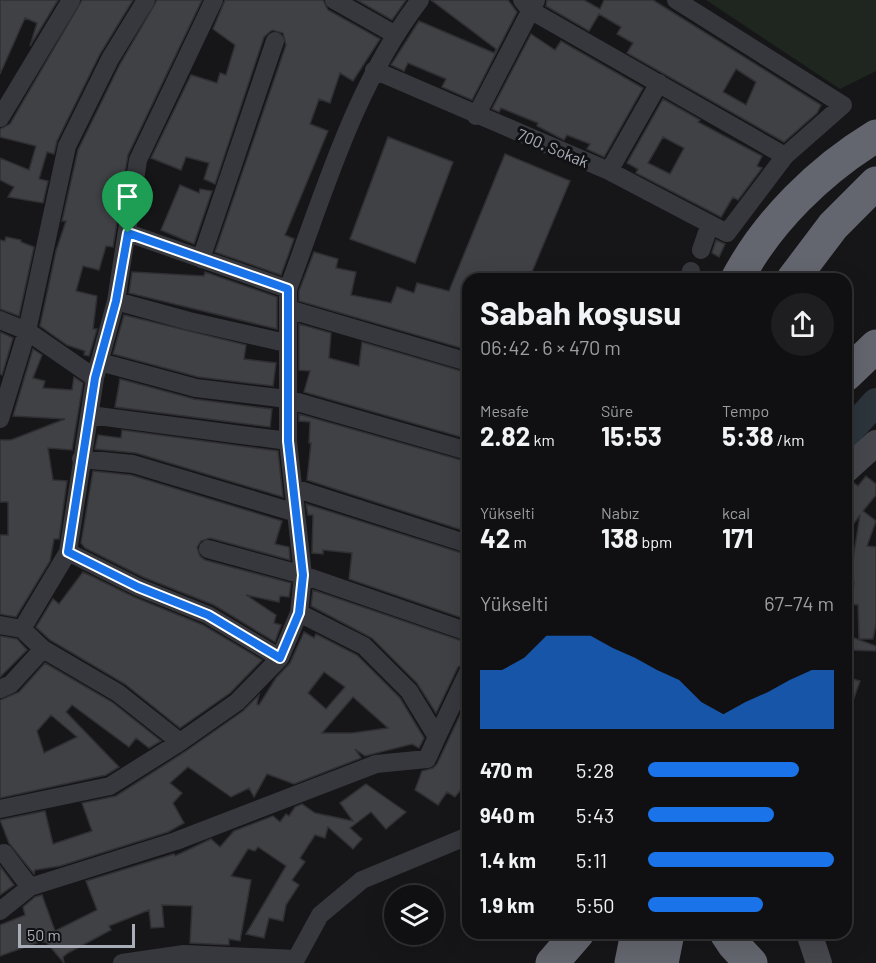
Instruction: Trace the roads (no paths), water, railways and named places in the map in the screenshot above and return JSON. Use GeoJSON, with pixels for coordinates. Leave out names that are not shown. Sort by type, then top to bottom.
{"type":"FeatureCollection","features":[{"type":"Feature","properties":{"kind":"highway"},"geometry":{"type":"LineString","coordinates":[[741,273],[766,235],[810,186],[844,155],[876,136]]}},
{"type":"Feature","properties":{"kind":"highway"},"geometry":{"type":"LineString","coordinates":[[798,273],[833,226],[876,183]]}},
{"type":"Feature","properties":{"kind":"highway"},"geometry":{"type":"LineString","coordinates":[[852,369],[876,346]]}},
{"type":"Feature","properties":{"kind":"highway"},"geometry":{"type":"LineString","coordinates":[[552,963],[573,939]]}},
{"type":"Feature","properties":{"kind":"highway"},"geometry":{"type":"LineString","coordinates":[[631,963],[636,939]]}},
{"type":"Feature","properties":{"kind":"highway"},"geometry":{"type":"LineString","coordinates":[[663,963],[667,939]]}},
{"type":"Feature","properties":{"kind":"highway"},"geometry":{"type":"LineString","coordinates":[[730,939],[752,963]]}},
{"type":"Feature","properties":{"kind":"street"},"geometry":{"type":"LineString","coordinates":[[0,118],[70,0]]}},
{"type":"Feature","properties":{"kind":"street"},"geometry":{"type":"LineString","coordinates":[[0,419],[27,331],[67,146],[110,59],[146,0]]}},
{"type":"Feature","properties":{"kind":"street"},"geometry":{"type":"LineString","coordinates":[[22,630],[68,552],[81,459],[97,370],[116,301],[138,160],[214,0]]}},
{"type":"Feature","properties":{"kind":"street"},"geometry":{"type":"LineString","coordinates":[[334,0],[394,34]]}},
{"type":"Feature","properties":{"kind":"street"},"geometry":{"type":"LineString","coordinates":[[0,809],[110,786],[180,742],[237,702],[280,658],[299,613],[303,575],[288,441],[286,343],[288,289],[363,91],[394,34],[420,0]]}},
{"type":"Feature","properties":{"kind":"street"},"geometry":{"type":"LineString","coordinates":[[476,116],[530,3],[659,83],[785,156],[843,105],[676,0]]}},
{"type":"Feature","properties":{"kind":"street"},"geometry":{"type":"LineString","coordinates":[[201,260],[275,41]]}},
{"type":"Feature","properties":{"kind":"street","name":"700. Sokak"},"geometry":{"type":"LineString","coordinates":[[374,70],[476,116],[609,171],[728,233],[785,156]]}},
{"type":"Feature","properties":{"kind":"street"},"geometry":{"type":"LineString","coordinates":[[609,171],[659,83]]}},
{"type":"Feature","properties":{"kind":"street"},"geometry":{"type":"LineString","coordinates":[[701,250],[710,224]]}},
{"type":"Feature","properties":{"kind":"street"},"geometry":{"type":"LineString","coordinates":[[128,233],[288,289]]}},
{"type":"Feature","properties":{"kind":"street"},"geometry":{"type":"LineString","coordinates":[[116,301],[189,321],[286,343]]}},
{"type":"Feature","properties":{"kind":"street"},"geometry":{"type":"LineString","coordinates":[[288,309],[462,360]]}},
{"type":"Feature","properties":{"kind":"street"},"geometry":{"type":"LineString","coordinates":[[0,320],[27,331],[97,370],[196,388],[286,399],[462,449]]}},
{"type":"Feature","properties":{"kind":"street"},"geometry":{"type":"LineString","coordinates":[[90,415],[288,441]]}},
{"type":"Feature","properties":{"kind":"street"},"geometry":{"type":"LineString","coordinates":[[852,465],[876,443]]}},
{"type":"Feature","properties":{"kind":"street"},"geometry":{"type":"LineString","coordinates":[[81,459],[132,464],[296,513]]}},
{"type":"Feature","properties":{"kind":"street"},"geometry":{"type":"LineString","coordinates":[[294,488],[462,542]]}},
{"type":"Feature","properties":{"kind":"street"},"geometry":{"type":"LineString","coordinates":[[208,549],[303,575],[462,630]]}},
{"type":"Feature","properties":{"kind":"street"},"geometry":{"type":"LineString","coordinates":[[68,552],[138,587],[208,615],[280,658]]}},
{"type":"Feature","properties":{"kind":"street"},"geometry":{"type":"LineString","coordinates":[[299,613],[364,646],[410,691],[437,737]]}},
{"type":"Feature","properties":{"kind":"street"},"geometry":{"type":"LineString","coordinates":[[0,625],[22,630],[43,649],[118,693],[180,742]]}},
{"type":"Feature","properties":{"kind":"street"},"geometry":{"type":"LineString","coordinates":[[0,689],[11,684],[43,649]]}},
{"type":"Feature","properties":{"kind":"street"},"geometry":{"type":"LineString","coordinates":[[0,911],[30,887],[176,841],[376,764],[427,759],[462,685]]}},
{"type":"Feature","properties":{"kind":"street"},"geometry":{"type":"LineString","coordinates":[[122,963],[184,954],[296,959],[320,915],[362,880],[462,838]]}},
{"type":"Feature","properties":{"kind":"street"},"geometry":{"type":"LineString","coordinates":[[1,848],[30,887]]}},
{"type":"Feature","properties":{"kind":"street"},"geometry":{"type":"LineString","coordinates":[[811,939],[819,963]]}},
{"type":"Feature","properties":{"kind":"waterway"},"geometry":{"type":"LineString","coordinates":[[852,428],[876,402]]}}]}
